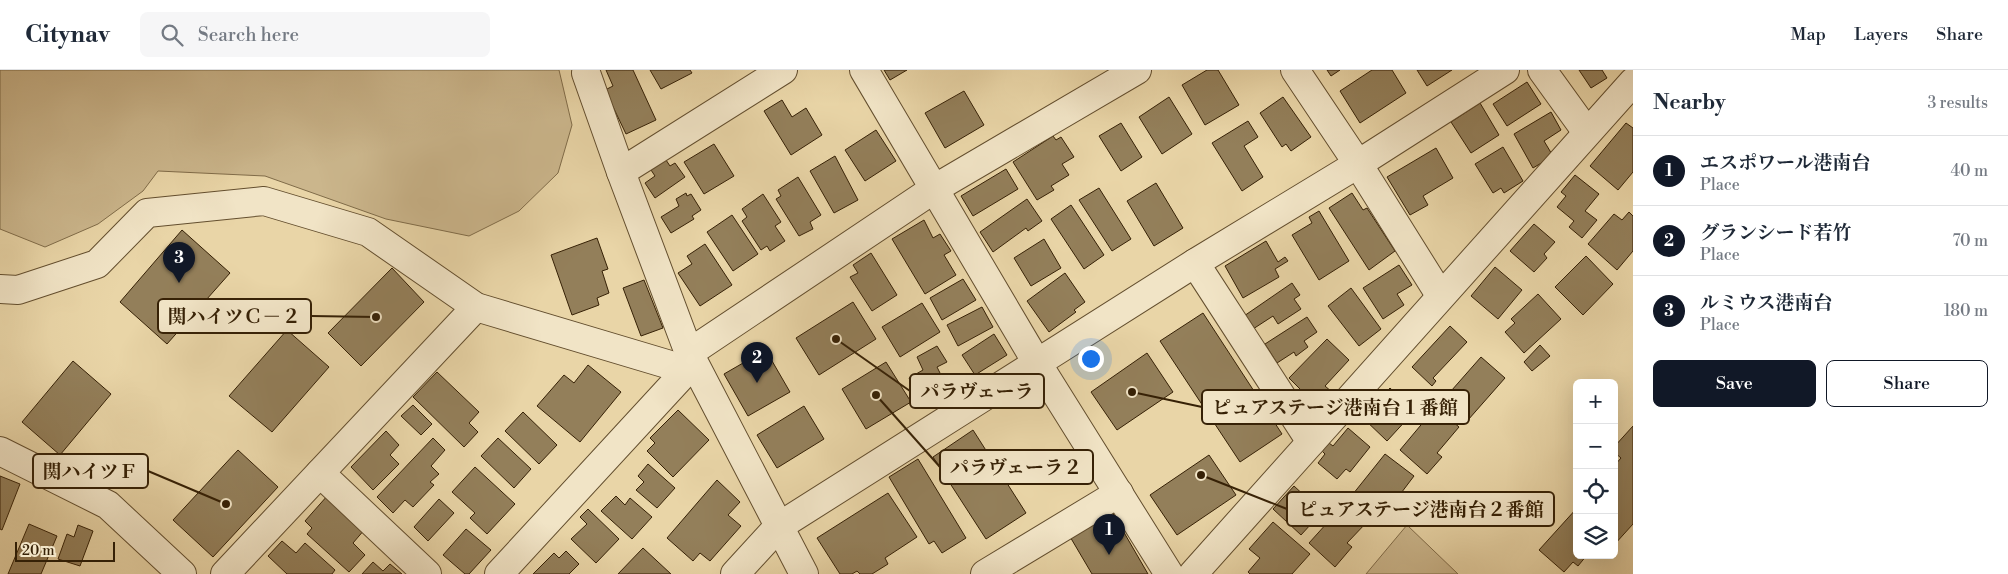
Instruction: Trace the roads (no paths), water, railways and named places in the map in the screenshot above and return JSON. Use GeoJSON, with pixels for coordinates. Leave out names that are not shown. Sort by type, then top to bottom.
{"type":"FeatureCollection","features":[{"type":"Feature","properties":{"kind":"street"},"geometry":{"type":"LineString","coordinates":[[620,172],[783,70]]}},
{"type":"Feature","properties":{"kind":"street"},"geometry":{"type":"LineString","coordinates":[[864,70],[1037,363],[1169,574]]}},
{"type":"Feature","properties":{"kind":"street"},"geometry":{"type":"LineString","coordinates":[[499,574],[688,362],[934,190],[1137,70]]}},
{"type":"Feature","properties":{"kind":"street"},"geometry":{"type":"LineString","coordinates":[[1295,70],[1358,164],[1440,295]]}},
{"type":"Feature","properties":{"kind":"street"},"geometry":{"type":"LineString","coordinates":[[735,574],[778,527],[1195,263],[1358,164],[1504,70]]}},
{"type":"Feature","properties":{"kind":"street"},"geometry":{"type":"LineString","coordinates":[[1542,70],[1586,131]]}},
{"type":"Feature","properties":{"kind":"street"},"geometry":{"type":"LineString","coordinates":[[586,73],[688,362],[804,574]]}},
{"type":"Feature","properties":{"kind":"street"},"geometry":{"type":"LineString","coordinates":[[1193,574],[1586,131],[1633,82]]}},
{"type":"Feature","properties":{"kind":"street"},"geometry":{"type":"LineString","coordinates":[[0,290],[18,290],[97,264],[147,213],[264,201],[368,232],[476,307],[688,362]]}},
{"type":"Feature","properties":{"kind":"street"},"geometry":{"type":"LineString","coordinates":[[1195,263],[1311,442]]}},
{"type":"Feature","properties":{"kind":"street"},"geometry":{"type":"LineString","coordinates":[[225,574],[476,307]]}},
{"type":"Feature","properties":{"kind":"street"},"geometry":{"type":"LineString","coordinates":[[0,451],[108,505],[182,574]]}},
{"type":"Feature","properties":{"kind":"street"},"geometry":{"type":"LineString","coordinates":[[320,473],[427,574]]}},
{"type":"Feature","properties":{"kind":"street"},"geometry":{"type":"LineString","coordinates":[[985,574],[1119,493]]}},
{"type":"Feature","properties":{"kind":"place","name":"ルミウス港南台"},"geometry":{"type":"Point","coordinates":[179,283]}},
{"type":"Feature","properties":{"kind":"place","name":"関ハイツＣ－２"},"geometry":{"type":"Point","coordinates":[376,317]}},
{"type":"Feature","properties":{"kind":"place","name":"パラヴェーラ"},"geometry":{"type":"Point","coordinates":[836,339]}},
{"type":"Feature","properties":{"kind":"place","name":"グランシード若竹"},"geometry":{"type":"Point","coordinates":[757,383]}},
{"type":"Feature","properties":{"kind":"place","name":"ピュアステージ港南台１番館"},"geometry":{"type":"Point","coordinates":[1132,392]}},
{"type":"Feature","properties":{"kind":"place","name":"パラヴェーラ２"},"geometry":{"type":"Point","coordinates":[876,395]}},
{"type":"Feature","properties":{"kind":"place","name":"ピュアステージ港南台２番館"},"geometry":{"type":"Point","coordinates":[1201,475]}},
{"type":"Feature","properties":{"kind":"place","name":"関ハイツＦ"},"geometry":{"type":"Point","coordinates":[226,504]}},
{"type":"Feature","properties":{"kind":"place","name":"エスポワール港南台"},"geometry":{"type":"Point","coordinates":[1109,555]}}]}
